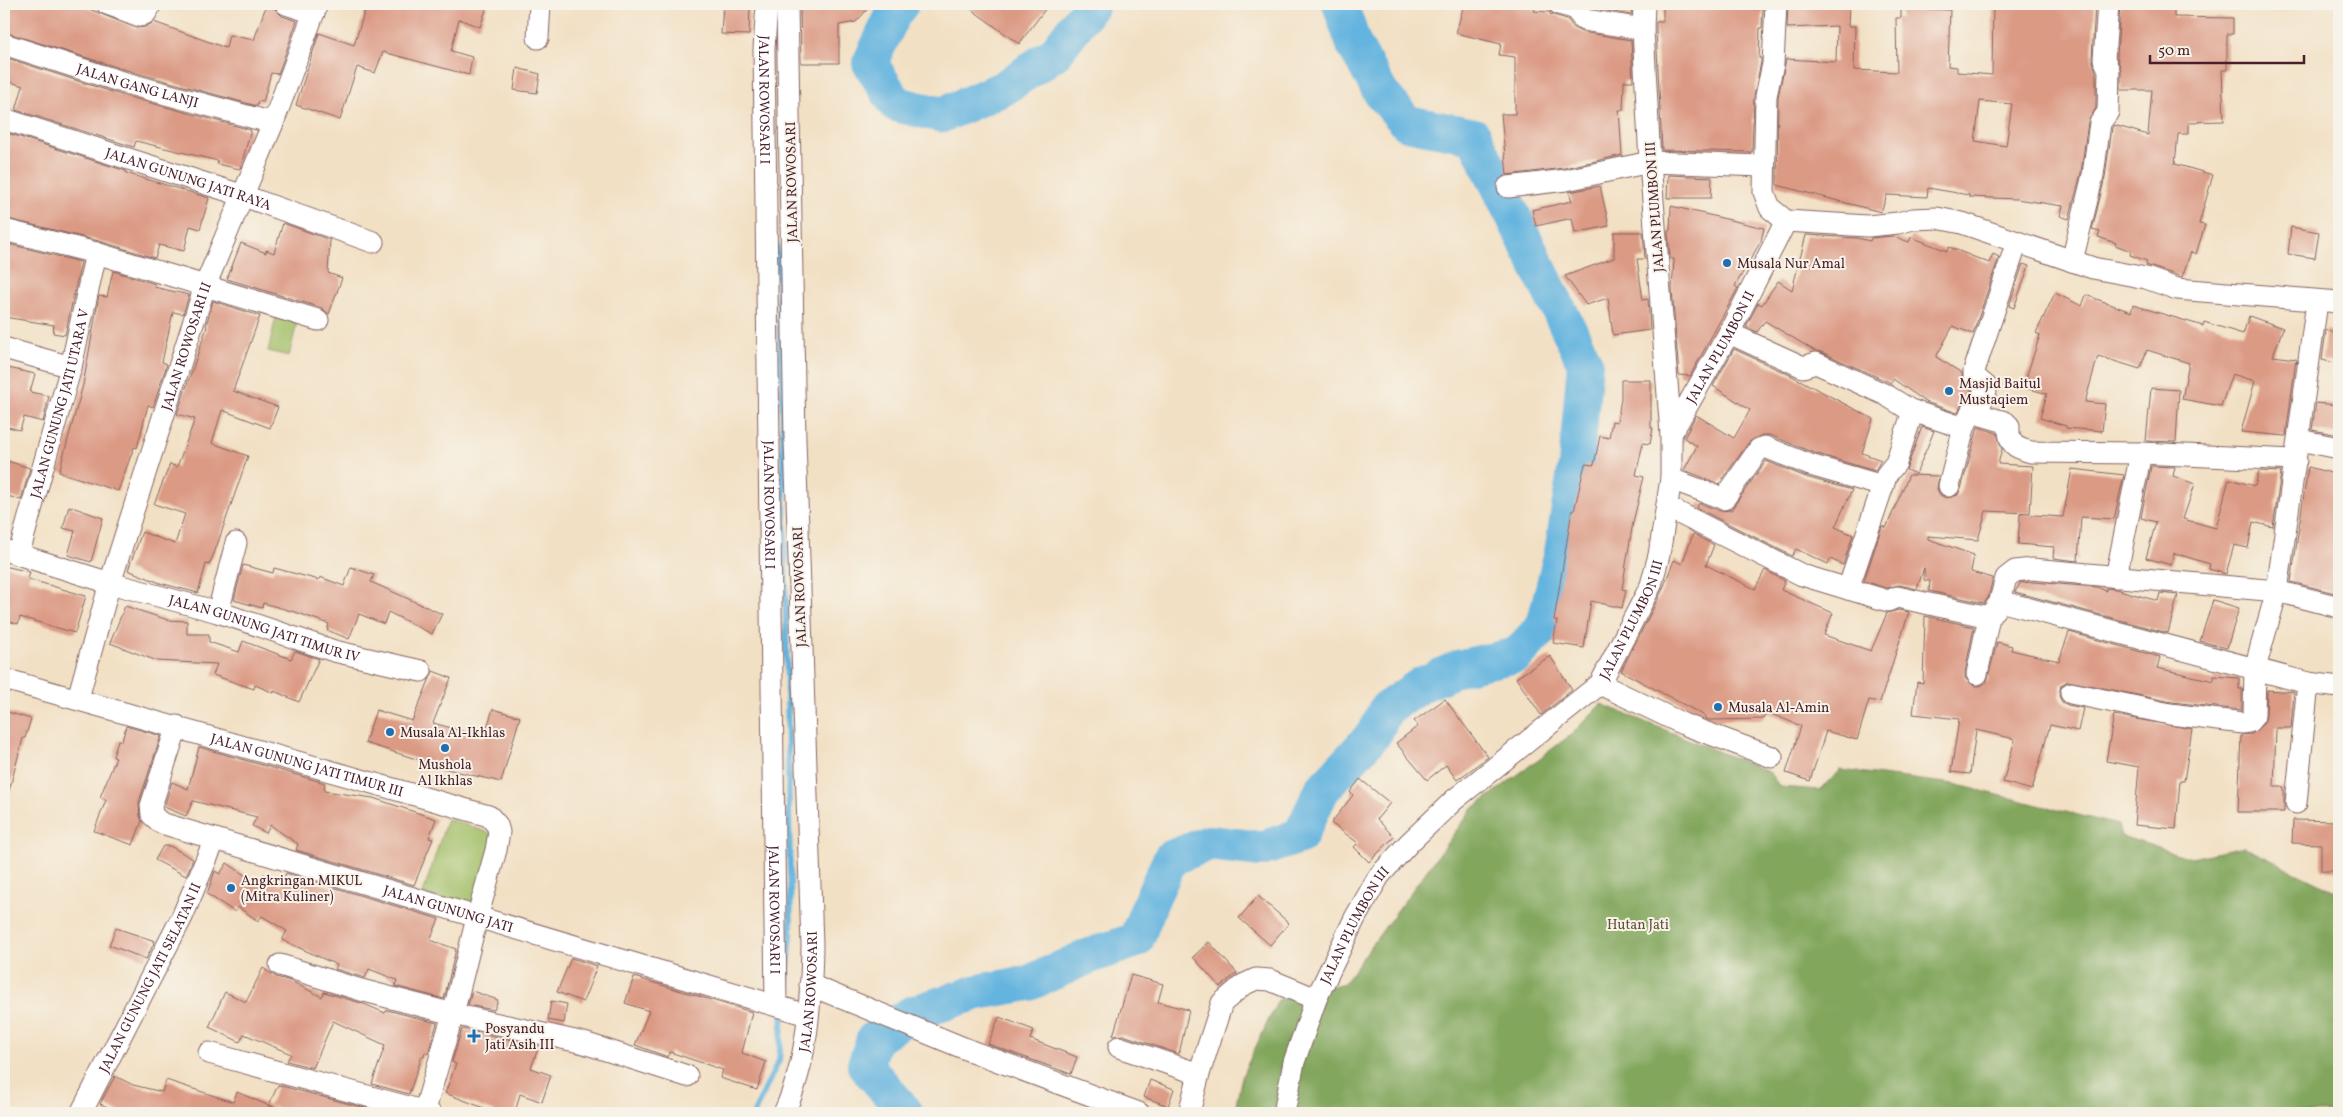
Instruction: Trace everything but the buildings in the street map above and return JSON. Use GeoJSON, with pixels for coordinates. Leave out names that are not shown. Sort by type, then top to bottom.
{"type":"FeatureCollection","features":[{"type":"Feature","properties":{"kind":"street"},"geometry":{"type":"LineString","coordinates":[[107,4],[140,16],[146,13],[151,4]]}},
{"type":"Feature","properties":{"kind":"street"},"geometry":{"type":"LineString","coordinates":[[286,4],[315,8]]}},
{"type":"Feature","properties":{"kind":"street"},"geometry":{"type":"LineString","coordinates":[[538,38],[540,4]]}},
{"type":"Feature","properties":{"kind":"street","name":"JALAN ROWOSARI I"},"geometry":{"type":"LineString","coordinates":[[767,4],[764,48],[788,1009]]}},
{"type":"Feature","properties":{"kind":"street","name":"JALAN ROWOSARI I"},"geometry":{"type":"LineString","coordinates":[[788,4],[788,56]]}},
{"type":"Feature","properties":{"kind":"street"},"geometry":{"type":"LineString","coordinates":[[1559,4],[1574,8],[1584,20],[1643,29]]}},
{"type":"Feature","properties":{"kind":"street","name":"JALAN PLUMBON III"},"geometry":{"type":"LineString","coordinates":[[1284,1113],[1294,1062],[1316,999],[1354,918],[1379,876],[1454,800],[1600,684],[1651,585],[1659,555],[1671,479],[1671,434],[1650,162],[1643,29],[1644,4]]}},
{"type":"Feature","properties":{"kind":"street"},"geometry":{"type":"LineString","coordinates":[[1776,4],[1773,64],[1766,96],[1765,199],[1770,208],[1786,221],[1868,226],[1898,223],[1913,219],[1937,218],[1962,223],[2093,268],[2146,278],[2187,290],[2317,302],[2339,302]]}},
{"type":"Feature","properties":{"kind":"street"},"geometry":{"type":"LineString","coordinates":[[2072,261],[2093,175],[2100,123],[2108,112],[2110,70],[2104,59],[2108,4]]}},
{"type":"Feature","properties":{"kind":"street","name":"JALAN ROWOSARI II"},"geometry":{"type":"LineString","coordinates":[[78,698],[110,582],[205,286],[241,195],[273,123],[315,8]]}},
{"type":"Feature","properties":{"kind":"street","name":"JALAN GANG LANJI"},"geometry":{"type":"LineString","coordinates":[[4,44],[122,82],[273,123]]}},
{"type":"Feature","properties":{"kind":"street","name":"JALAN ROWOSARI"},"geometry":{"type":"LineString","coordinates":[[784,1113],[802,1063],[788,1009],[810,985],[812,945],[796,459],[788,56]]}},
{"type":"Feature","properties":{"kind":"street","name":"JALAN GUNUNG JATI RAYA"},"geometry":{"type":"LineString","coordinates":[[4,119],[241,195],[373,242]]}},
{"type":"Feature","properties":{"kind":"street"},"geometry":{"type":"LineString","coordinates":[[1508,188],[1566,180],[1650,162],[1764,166]]}},
{"type":"Feature","properties":{"kind":"street","name":"JALAN PLUMBON II"},"geometry":{"type":"LineString","coordinates":[[1671,434],[1729,334],[1786,221]]}},
{"type":"Feature","properties":{"kind":"street"},"geometry":{"type":"LineString","coordinates":[[4,230],[96,253],[318,320]]}},
{"type":"Feature","properties":{"kind":"street"},"geometry":{"type":"LineString","coordinates":[[1949,486],[1970,420],[1986,391],[1986,386],[1974,376],[1974,371],[2017,242]]}},
{"type":"Feature","properties":{"kind":"street","name":"JALAN GUNUNG JATI UTARA V"},"geometry":{"type":"LineString","coordinates":[[11,551],[48,457],[71,367],[96,253]]}},
{"type":"Feature","properties":{"kind":"street"},"geometry":{"type":"LineString","coordinates":[[2071,693],[2170,714],[2249,722],[2254,716],[2255,668],[2277,591],[2317,302]]}},
{"type":"Feature","properties":{"kind":"street"},"geometry":{"type":"LineString","coordinates":[[1729,334],[1803,367],[1816,363],[1886,395],[1913,411],[1970,420],[2007,423],[2011,444],[2030,452],[2141,453],[2339,448]]}},
{"type":"Feature","properties":{"kind":"street"},"geometry":{"type":"LineString","coordinates":[[4,348],[71,367]]}},
{"type":"Feature","properties":{"kind":"street"},"geometry":{"type":"LineString","coordinates":[[1848,589],[1887,474],[1896,463],[1913,411]]}},
{"type":"Feature","properties":{"kind":"street"},"geometry":{"type":"LineString","coordinates":[[1671,479],[1724,499],[1759,449],[1765,447],[1810,465],[1883,486]]}},
{"type":"Feature","properties":{"kind":"street"},"geometry":{"type":"LineString","coordinates":[[2116,577],[2141,453]]}},
{"type":"Feature","properties":{"kind":"street"},"geometry":{"type":"LineString","coordinates":[[1667,507],[1802,575],[1888,601],[1896,597],[1994,609],[2255,668],[2308,683],[2339,687]]}},
{"type":"Feature","properties":{"kind":"street"},"geometry":{"type":"LineString","coordinates":[[218,612],[236,543]]}},
{"type":"Feature","properties":{"kind":"street","name":"JALAN GUNUNG JATI TIMUR IV"},"geometry":{"type":"LineString","coordinates":[[11,551],[110,582],[218,612],[334,651],[420,671]]}},
{"type":"Feature","properties":{"kind":"street"},"geometry":{"type":"LineString","coordinates":[[1977,674],[1994,609],[2006,578],[2015,571],[2024,569],[2277,591],[2339,607]]}},
{"type":"Feature","properties":{"kind":"street","name":"JALAN GUNUNG JATI TIMUR III"},"geometry":{"type":"LineString","coordinates":[[4,679],[78,698],[489,816],[498,828],[499,839],[477,918]]}},
{"type":"Feature","properties":{"kind":"street"},"geometry":{"type":"LineString","coordinates":[[2296,803],[2308,683]]}},
{"type":"Feature","properties":{"kind":"street"},"geometry":{"type":"LineString","coordinates":[[1600,684],[1683,724],[1772,757]]}},
{"type":"Feature","properties":{"kind":"street","name":"JALAN GUNUNG JATI"},"geometry":{"type":"LineString","coordinates":[[177,726],[153,798],[152,815],[161,823],[788,1009]]}},
{"type":"Feature","properties":{"kind":"street","name":"JALAN GUNUNG JATI SELATAN II"},"geometry":{"type":"LineString","coordinates":[[85,1112],[182,917],[215,839]]}},
{"type":"Feature","properties":{"kind":"street"},"geometry":{"type":"LineString","coordinates":[[209,1054],[426,1113],[477,918]]}},
{"type":"Feature","properties":{"kind":"street"},"geometry":{"type":"LineString","coordinates":[[280,965],[361,990],[453,1014],[584,1043],[687,1076]]}},
{"type":"Feature","properties":{"kind":"street"},"geometry":{"type":"LineString","coordinates":[[1189,1113],[1199,1074],[1222,1003],[1244,985],[1256,979],[1270,980],[1316,999]]}},
{"type":"Feature","properties":{"kind":"street"},"geometry":{"type":"LineString","coordinates":[[810,985],[1027,1072],[1139,1113]]}},
{"type":"Feature","properties":{"kind":"street"},"geometry":{"type":"LineString","coordinates":[[1118,1047],[1199,1074]]}},
{"type":"Feature","properties":{"kind":"green space"},"geometry":{"type":"Polygon","coordinates":[[[277,313],[298,318],[289,356],[268,351],[277,313]]]}},
{"type":"Feature","properties":{"kind":"green space","name":"Hutan Jati"},"geometry":{"type":"Polygon","coordinates":[[[1601,704],[1769,772],[1780,787],[1820,790],[1841,770],[1954,784],[2118,825],[2121,836],[2191,858],[2244,847],[2339,893],[2339,1113],[1234,1113],[1242,1076],[1278,1000],[1344,983],[1472,809],[1572,734],[1601,704]]]}},
{"type":"Feature","properties":{"kind":"green space"},"geometry":{"type":"Polygon","coordinates":[[[447,819],[496,835],[473,909],[423,894],[447,819]]]}},
{"type":"Feature","properties":{"kind":"waterway"},"geometry":{"type":"LineString","coordinates":[[901,4],[893,15],[870,63],[896,104],[942,115],[1004,88],[1055,53],[1092,4]]}},
{"type":"Feature","properties":{"kind":"waterway"},"geometry":{"type":"LineString","coordinates":[[906,1113],[865,1065],[874,1039],[911,1014],[978,992],[1029,983],[1087,957],[1136,940],[1152,898],[1171,858],[1209,843],[1261,849],[1300,836],[1322,790],[1374,734],[1386,709],[1421,685],[1461,667],[1517,655],[1544,625],[1562,552],[1576,465],[1585,363],[1474,136],[1407,123],[1381,93],[1354,45],[1340,4]]}},
{"type":"Feature","properties":{"kind":"waterway"},"geometry":{"type":"LineString","coordinates":[[777,246],[782,378],[791,934],[786,990]]}},
{"type":"Feature","properties":{"kind":"waterway"},"geometry":{"type":"LineString","coordinates":[[754,1113],[779,1060],[783,1013]]}},
{"type":"Feature","properties":{"kind":"place","name":"Musala Nur Amal"},"geometry":{"type":"Point","coordinates":[1727,263]}},
{"type":"Feature","properties":{"kind":"place","name":"Masjid Baitul Mustaqiem"},"geometry":{"type":"Point","coordinates":[1949,391]}},
{"type":"Feature","properties":{"kind":"place","name":"Musala Al-Amin"},"geometry":{"type":"Point","coordinates":[1718,707]}},
{"type":"Feature","properties":{"kind":"place","name":"Musala Al-Ikhlas"},"geometry":{"type":"Point","coordinates":[390,732]}},
{"type":"Feature","properties":{"kind":"place","name":"Mushola Al Ikhlas"},"geometry":{"type":"Point","coordinates":[445,748]}},
{"type":"Feature","properties":{"kind":"place","name":"Angkringan MIKUL (Mitra Kuliner)"},"geometry":{"type":"Point","coordinates":[231,888]}},
{"type":"Feature","properties":{"kind":"place","name":"Posyandu Jati Asih III"},"geometry":{"type":"Point","coordinates":[474,1036]}}]}
